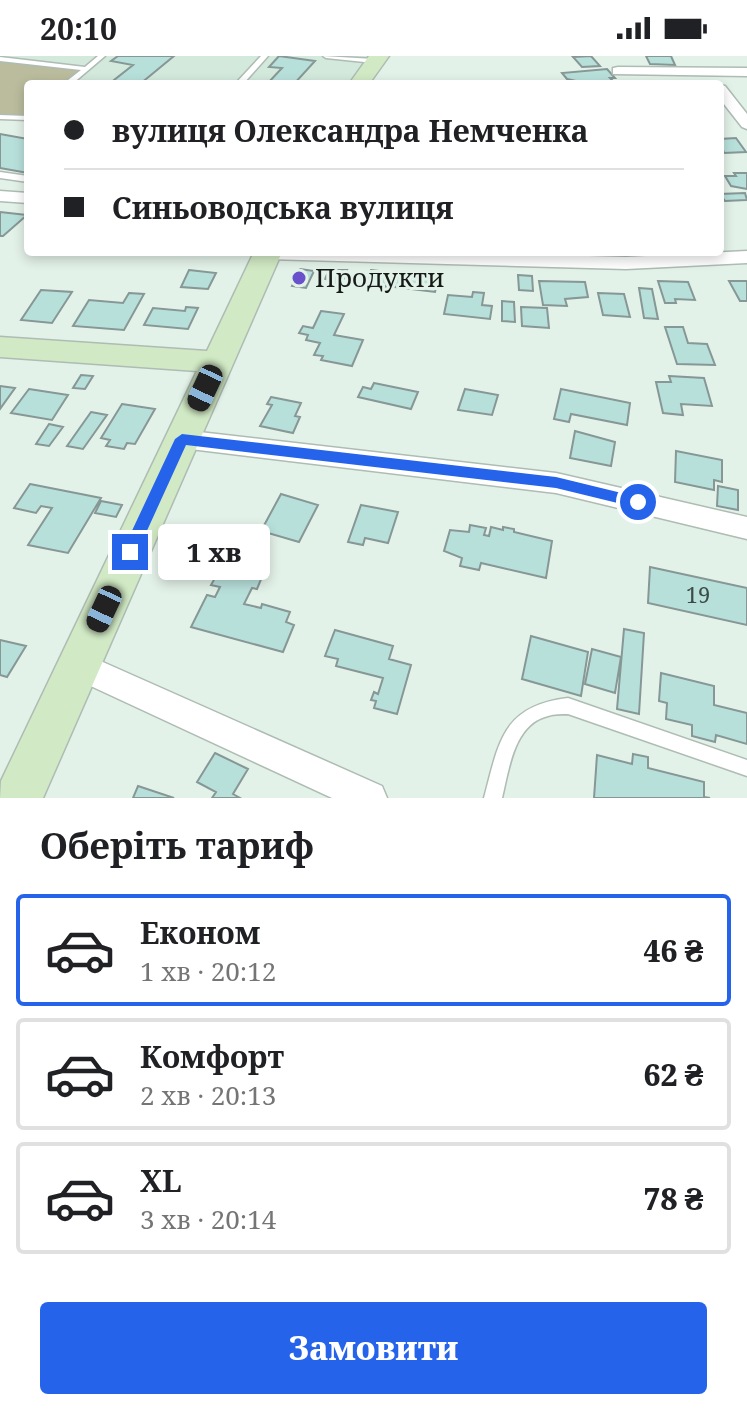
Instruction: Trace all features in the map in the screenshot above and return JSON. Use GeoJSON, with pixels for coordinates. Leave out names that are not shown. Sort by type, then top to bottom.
{"type":"FeatureCollection","features":[{"type":"Feature","properties":{"kind":"street"},"geometry":{"type":"LineString","coordinates":[[604,56],[623,78],[684,80]]}},
{"type":"Feature","properties":{"kind":"street"},"geometry":{"type":"LineString","coordinates":[[362,80],[377,59]]}},
{"type":"Feature","properties":{"kind":"street"},"geometry":{"type":"LineString","coordinates":[[719,80],[747,72]]}},
{"type":"Feature","properties":{"kind":"street"},"geometry":{"type":"LineString","coordinates":[[724,93],[747,124]]}},
{"type":"Feature","properties":{"kind":"street"},"geometry":{"type":"LineString","coordinates":[[0,196],[24,198]]}},
{"type":"Feature","properties":{"kind":"street"},"geometry":{"type":"LineString","coordinates":[[18,798],[267,256]]}},
{"type":"Feature","properties":{"kind":"street"},"geometry":{"type":"LineString","coordinates":[[375,256],[626,263],[747,257]]}},
{"type":"Feature","properties":{"kind":"street"},"geometry":{"type":"LineString","coordinates":[[0,347],[217,362]]}},
{"type":"Feature","properties":{"kind":"street"},"geometry":{"type":"LineString","coordinates":[[182,439],[556,483],[747,528]]}},
{"type":"Feature","properties":{"kind":"street"},"geometry":{"type":"LineString","coordinates":[[78,665],[370,798]]}},
{"type":"Feature","properties":{"kind":"lane"},"geometry":{"type":"LineString","coordinates":[[72,80],[102,56]]}},
{"type":"Feature","properties":{"kind":"lane"},"geometry":{"type":"LineString","coordinates":[[243,80],[265,56]]}},
{"type":"Feature","properties":{"kind":"lane"},"geometry":{"type":"LineString","coordinates":[[326,56],[377,59]]}},
{"type":"Feature","properties":{"kind":"lane"},"geometry":{"type":"LineString","coordinates":[[0,59],[87,69]]}},
{"type":"Feature","properties":{"kind":"lane"},"geometry":{"type":"LineString","coordinates":[[0,117],[24,118]]}},
{"type":"Feature","properties":{"kind":"lane"},"geometry":{"type":"LineString","coordinates":[[0,175],[24,178]]}},
{"type":"Feature","properties":{"kind":"lane"},"geometry":{"type":"LineString","coordinates":[[493,798],[510,739],[524,718],[546,706],[568,706],[747,768]]}},
{"type":"Feature","properties":{"kind":"shaded area"},"geometry":{"type":"Polygon","coordinates":[[[0,56],[370,56],[352,80],[67,80],[84,66],[0,56]]]}},
{"type":"Feature","properties":{"kind":"shaded area"},"geometry":{"type":"Polygon","coordinates":[[[0,61],[80,70],[67,80],[24,80],[24,116],[0,114],[0,61]]]}},
{"type":"Feature","properties":{"kind":"building"},"geometry":{"type":"Polygon","coordinates":[[[118,56],[174,56],[145,80],[114,80],[133,65],[111,61],[118,56]]]}},
{"type":"Feature","properties":{"kind":"building"},"geometry":{"type":"Polygon","coordinates":[[[279,56],[315,61],[298,80],[271,80],[282,68],[269,67],[279,56]]]}},
{"type":"Feature","properties":{"kind":"building"},"geometry":{"type":"Polygon","coordinates":[[[591,56],[600,66],[582,67],[573,57],[591,56]]]}},
{"type":"Feature","properties":{"kind":"building"},"geometry":{"type":"Polygon","coordinates":[[[646,56],[671,56],[675,65],[650,64],[646,56]]]}},
{"type":"Feature","properties":{"kind":"building"},"geometry":{"type":"Polygon","coordinates":[[[607,69],[615,78],[572,80],[562,73],[607,69]]]}},
{"type":"Feature","properties":{"kind":"building"},"geometry":{"type":"Polygon","coordinates":[[[0,134],[24,138],[24,172],[0,168],[0,134]]]}},
{"type":"Feature","properties":{"kind":"building"},"geometry":{"type":"Polygon","coordinates":[[[736,138],[746,152],[724,153],[724,139],[736,138]]]}},
{"type":"Feature","properties":{"kind":"building"},"geometry":{"type":"Polygon","coordinates":[[[734,173],[747,173],[747,189],[731,186],[725,176],[736,176],[734,173]]]}},
{"type":"Feature","properties":{"kind":"building"},"geometry":{"type":"Polygon","coordinates":[[[745,193],[747,200],[725,201],[724,194],[745,193]]]}},
{"type":"Feature","properties":{"kind":"building"},"geometry":{"type":"Polygon","coordinates":[[[0,212],[24,215],[24,218],[0,236],[0,212]]]}},
{"type":"Feature","properties":{"kind":"building"},"geometry":{"type":"Polygon","coordinates":[[[300,269],[314,271],[306,288],[292,286],[300,269]]]}},
{"type":"Feature","properties":{"kind":"building"},"geometry":{"type":"Polygon","coordinates":[[[189,270],[216,273],[208,289],[181,287],[189,270]]]}},
{"type":"Feature","properties":{"kind":"building"},"geometry":{"type":"Polygon","coordinates":[[[329,270],[347,270],[341,285],[325,279],[329,270]]]}},
{"type":"Feature","properties":{"kind":"building"},"geometry":{"type":"Polygon","coordinates":[[[371,270],[438,278],[435,292],[386,286],[385,289],[365,287],[371,270]]]}},
{"type":"Feature","properties":{"kind":"building"},"geometry":{"type":"Polygon","coordinates":[[[518,275],[532,276],[533,291],[519,290],[518,275]]]}},
{"type":"Feature","properties":{"kind":"building"},"geometry":{"type":"Polygon","coordinates":[[[539,281],[585,282],[588,297],[565,299],[567,306],[543,305],[539,281]]]}},
{"type":"Feature","properties":{"kind":"building"},"geometry":{"type":"Polygon","coordinates":[[[658,281],[688,282],[695,300],[675,299],[676,303],[665,303],[658,281]]]}},
{"type":"Feature","properties":{"kind":"building"},"geometry":{"type":"Polygon","coordinates":[[[729,281],[747,281],[747,301],[740,301],[729,281]]]}},
{"type":"Feature","properties":{"kind":"building"},"geometry":{"type":"Polygon","coordinates":[[[639,288],[652,289],[658,319],[644,318],[639,288]]]}},
{"type":"Feature","properties":{"kind":"building"},"geometry":{"type":"Polygon","coordinates":[[[41,290],[72,292],[52,323],[21,320],[41,290]]]}},
{"type":"Feature","properties":{"kind":"building"},"geometry":{"type":"Polygon","coordinates":[[[473,292],[484,293],[482,305],[492,306],[490,319],[444,314],[448,295],[472,297],[473,292]]]}},
{"type":"Feature","properties":{"kind":"building"},"geometry":{"type":"Polygon","coordinates":[[[129,293],[144,294],[124,330],[73,326],[89,300],[123,303],[129,293]]]}},
{"type":"Feature","properties":{"kind":"building"},"geometry":{"type":"Polygon","coordinates":[[[598,293],[624,294],[630,317],[603,315],[598,293]]]}},
{"type":"Feature","properties":{"kind":"building"},"geometry":{"type":"Polygon","coordinates":[[[502,301],[514,302],[515,322],[502,321],[502,301]]]}},
{"type":"Feature","properties":{"kind":"building"},"geometry":{"type":"Polygon","coordinates":[[[186,307],[198,308],[188,329],[144,325],[153,308],[185,311],[186,307]]]}},
{"type":"Feature","properties":{"kind":"building"},"geometry":{"type":"Polygon","coordinates":[[[521,307],[547,308],[549,328],[522,326],[521,307]]]}},
{"type":"Feature","properties":{"kind":"building"},"geometry":{"type":"Polygon","coordinates":[[[321,311],[344,314],[334,335],[363,340],[352,366],[321,360],[323,356],[314,355],[320,343],[306,340],[308,335],[299,333],[303,326],[313,328],[321,311]]]}},
{"type":"Feature","properties":{"kind":"building"},"geometry":{"type":"Polygon","coordinates":[[[665,327],[683,327],[688,343],[707,344],[715,365],[677,364],[665,327]]]}},
{"type":"Feature","properties":{"kind":"building"},"geometry":{"type":"Polygon","coordinates":[[[81,375],[93,376],[85,389],[73,388],[81,375]]]}},
{"type":"Feature","properties":{"kind":"building"},"geometry":{"type":"Polygon","coordinates":[[[669,376],[704,378],[712,406],[681,404],[683,415],[663,413],[656,382],[671,382],[669,376]]]}},
{"type":"Feature","properties":{"kind":"building"},"geometry":{"type":"Polygon","coordinates":[[[374,383],[418,392],[411,409],[358,397],[363,387],[371,389],[374,383]]]}},
{"type":"Feature","properties":{"kind":"building"},"geometry":{"type":"Polygon","coordinates":[[[0,386],[15,388],[0,409],[0,386]]]}},
{"type":"Feature","properties":{"kind":"building"},"geometry":{"type":"Polygon","coordinates":[[[29,389],[68,395],[52,420],[11,413],[29,389]]]}},
{"type":"Feature","properties":{"kind":"building"},"geometry":{"type":"Polygon","coordinates":[[[465,389],[498,395],[492,415],[458,410],[465,389]]]}},
{"type":"Feature","properties":{"kind":"building"},"geometry":{"type":"Polygon","coordinates":[[[561,389],[630,403],[627,425],[571,414],[569,422],[554,419],[561,389]]]}},
{"type":"Feature","properties":{"kind":"building"},"geometry":{"type":"Polygon","coordinates":[[[271,397],[301,403],[295,416],[300,417],[293,433],[260,426],[272,405],[267,404],[271,397]]]}},
{"type":"Feature","properties":{"kind":"building"},"geometry":{"type":"Polygon","coordinates":[[[122,404],[155,409],[135,444],[127,443],[124,449],[106,446],[110,440],[101,438],[122,404]]]}},
{"type":"Feature","properties":{"kind":"building"},"geometry":{"type":"Polygon","coordinates":[[[91,412],[107,415],[83,449],[67,446],[91,412]]]}},
{"type":"Feature","properties":{"kind":"building"},"geometry":{"type":"Polygon","coordinates":[[[49,424],[63,427],[49,446],[36,444],[49,424]]]}},
{"type":"Feature","properties":{"kind":"building"},"geometry":{"type":"Polygon","coordinates":[[[575,431],[615,442],[611,466],[570,458],[575,431]]]}},
{"type":"Feature","properties":{"kind":"building"},"geometry":{"type":"Polygon","coordinates":[[[676,451],[722,460],[722,482],[714,480],[714,490],[675,482],[676,451]]]}},
{"type":"Feature","properties":{"kind":"building"},"geometry":{"type":"Polygon","coordinates":[[[30,484],[101,498],[68,553],[28,545],[52,508],[41,506],[36,513],[14,508],[30,484]]]}},
{"type":"Feature","properties":{"kind":"building"},"geometry":{"type":"Polygon","coordinates":[[[718,486],[738,490],[738,510],[717,506],[718,486]]]}},
{"type":"Feature","properties":{"kind":"building"},"geometry":{"type":"Polygon","coordinates":[[[281,494],[318,505],[299,542],[261,531],[281,494]]]}},
{"type":"Feature","properties":{"kind":"building"},"geometry":{"type":"Polygon","coordinates":[[[101,501],[122,505],[116,517],[95,513],[101,501]]]}},
{"type":"Feature","properties":{"kind":"building"},"geometry":{"type":"Polygon","coordinates":[[[361,505],[398,512],[388,543],[365,538],[363,545],[348,542],[361,505]]]}},
{"type":"Feature","properties":{"kind":"building"},"geometry":{"type":"Polygon","coordinates":[[[470,525],[486,528],[484,535],[489,536],[491,527],[503,530],[503,527],[552,541],[546,578],[481,563],[479,570],[460,566],[462,558],[444,551],[450,530],[469,532],[470,525]]]}},
{"type":"Feature","properties":{"kind":"building"},"geometry":{"type":"Polygon","coordinates":[[[199,556],[264,572],[257,589],[252,588],[244,604],[261,608],[262,604],[290,612],[286,622],[294,625],[283,652],[191,627],[207,595],[215,597],[220,587],[211,585],[215,578],[191,572],[199,556]]]}},
{"type":"Feature","properties":{"kind":"building"},"geometry":{"type":"Polygon","coordinates":[[[650,567],[747,588],[747,625],[648,603],[650,567]]]}},
{"type":"Feature","properties":{"kind":"building"},"geometry":{"type":"Polygon","coordinates":[[[624,629],[644,633],[639,714],[617,709],[624,629]]]}},
{"type":"Feature","properties":{"kind":"building"},"geometry":{"type":"Polygon","coordinates":[[[335,630],[393,646],[389,659],[411,665],[397,714],[374,708],[376,701],[371,700],[374,692],[378,694],[383,678],[336,666],[338,659],[325,656],[335,630]]]}},
{"type":"Feature","properties":{"kind":"building"},"geometry":{"type":"Polygon","coordinates":[[[531,636],[588,652],[581,696],[522,679],[531,636]]]}},
{"type":"Feature","properties":{"kind":"building"},"geometry":{"type":"Polygon","coordinates":[[[0,640],[26,646],[7,677],[0,675],[0,640]]]}},
{"type":"Feature","properties":{"kind":"building"},"geometry":{"type":"Polygon","coordinates":[[[592,649],[621,657],[615,693],[585,684],[592,649]]]}},
{"type":"Feature","properties":{"kind":"building"},"geometry":{"type":"Polygon","coordinates":[[[661,673],[714,686],[714,705],[747,713],[747,744],[716,735],[715,742],[692,736],[692,725],[666,719],[667,703],[659,701],[661,673]]]}},
{"type":"Feature","properties":{"kind":"building"},"geometry":{"type":"Polygon","coordinates":[[[215,753],[248,769],[233,794],[240,798],[212,798],[216,792],[197,782],[215,753]]]}},
{"type":"Feature","properties":{"kind":"building"},"geometry":{"type":"Polygon","coordinates":[[[633,754],[648,757],[648,768],[704,782],[704,797],[710,798],[594,798],[597,755],[632,764],[633,754]]]}},
{"type":"Feature","properties":{"kind":"building"},"geometry":{"type":"Polygon","coordinates":[[[138,786],[174,798],[133,798],[138,786]]]}},
{"type":"Feature","properties":{"kind":"place","name":"Продукти"},"geometry":{"type":"Point","coordinates":[299,278]}},
{"type":"Feature","properties":{"kind":"route"},"geometry":{"type":"LineString","coordinates":[[130,552],[182,439],[556,483],[638,502]]}}]}
